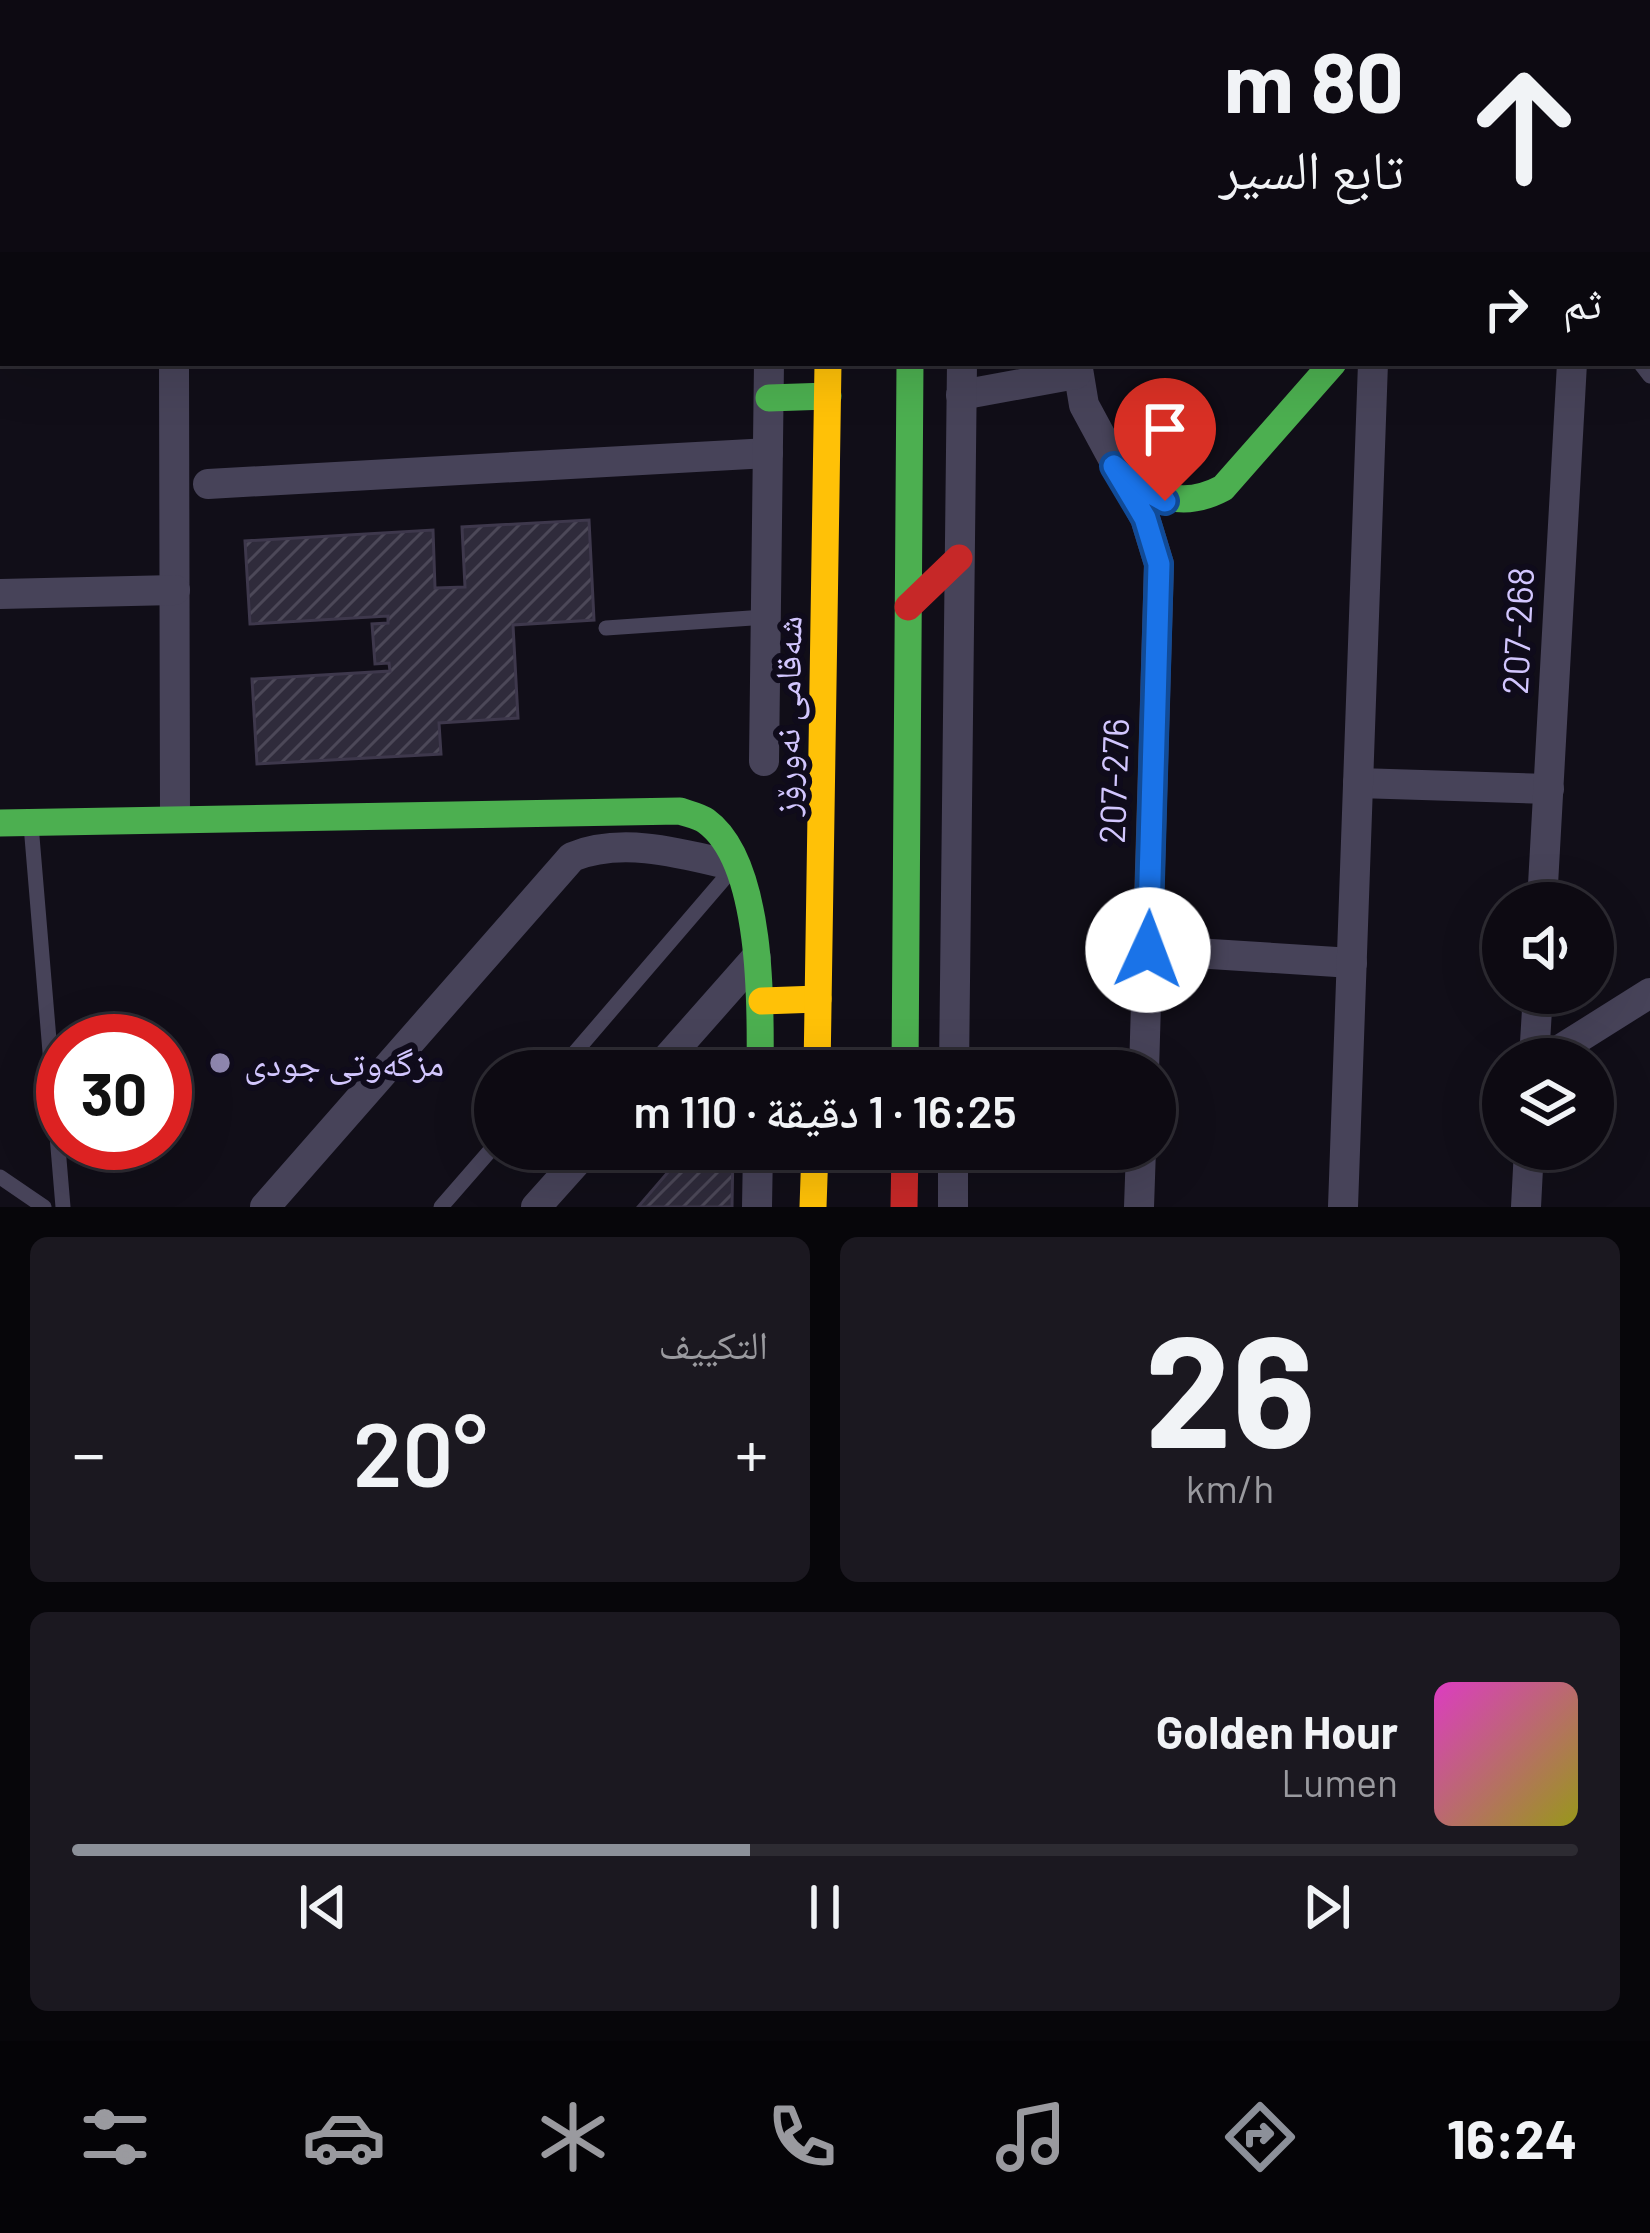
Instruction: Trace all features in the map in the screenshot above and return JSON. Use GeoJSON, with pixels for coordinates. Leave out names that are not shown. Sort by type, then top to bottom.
{"type":"FeatureCollection","features":[{"type":"Feature","properties":{"kind":"main road","name":"شەقامی نەورۆز"},"geometry":{"type":"LineString","coordinates":[[817,1050],[828,366]]}},
{"type":"Feature","properties":{"kind":"main road"},"geometry":{"type":"LineString","coordinates":[[905,1050],[910,366]]}},
{"type":"Feature","properties":{"kind":"main road"},"geometry":{"type":"LineString","coordinates":[[1114,466],[1165,501],[1180,504],[1210,497],[1330,366]]}},
{"type":"Feature","properties":{"kind":"main road"},"geometry":{"type":"LineString","coordinates":[[769,398],[828,396]]}},
{"type":"Feature","properties":{"kind":"main road"},"geometry":{"type":"LineString","coordinates":[[908,607],[959,558]]}},
{"type":"Feature","properties":{"kind":"main road"},"geometry":{"type":"LineString","coordinates":[[0,824],[176,817],[680,811],[707,822],[723,841],[744,890],[762,1001],[761,1050]]}},
{"type":"Feature","properties":{"kind":"main road"},"geometry":{"type":"LineString","coordinates":[[762,1001],[818,999]]}},
{"type":"Feature","properties":{"kind":"main road"},"geometry":{"type":"LineString","coordinates":[[813,1207],[814,1170]]}},
{"type":"Feature","properties":{"kind":"main road"},"geometry":{"type":"LineString","coordinates":[[904,1170],[904,1207]]}},
{"type":"Feature","properties":{"kind":"street"},"geometry":{"type":"LineString","coordinates":[[174,366],[176,817]]}},
{"type":"Feature","properties":{"kind":"street"},"geometry":{"type":"LineString","coordinates":[[764,761],[769,366]]}},
{"type":"Feature","properties":{"kind":"street"},"geometry":{"type":"LineString","coordinates":[[954,1050],[962,366]]}},
{"type":"Feature","properties":{"kind":"street"},"geometry":{"type":"LineString","coordinates":[[1343,1207],[1373,366]]}},
{"type":"Feature","properties":{"kind":"street"},"geometry":{"type":"LineString","coordinates":[[961,394],[1076,368],[1084,405],[1114,466]]}},
{"type":"Feature","properties":{"kind":"street","name":"207-268"},"geometry":{"type":"LineString","coordinates":[[1544,882],[1577,369]]}},
{"type":"Feature","properties":{"kind":"street"},"geometry":{"type":"LineString","coordinates":[[208,484],[768,453]]}},
{"type":"Feature","properties":{"kind":"street","name":"207-276"},"geometry":{"type":"LineString","coordinates":[[1114,466],[1145,518],[1159,564],[1145,1050]]}},
{"type":"Feature","properties":{"kind":"street"},"geometry":{"type":"LineString","coordinates":[[0,594],[175,590]]}},
{"type":"Feature","properties":{"kind":"street"},"geometry":{"type":"LineString","coordinates":[[1358,783],[1549,789]]}},
{"type":"Feature","properties":{"kind":"street"},"geometry":{"type":"LineString","coordinates":[[265,1207],[572,857],[634,848],[735,866]]}},
{"type":"Feature","properties":{"kind":"street"},"geometry":{"type":"LineString","coordinates":[[1148,950],[1352,963]]}},
{"type":"Feature","properties":{"kind":"street"},"geometry":{"type":"LineString","coordinates":[[675,1050],[756,958]]}},
{"type":"Feature","properties":{"kind":"street"},"geometry":{"type":"LineString","coordinates":[[1578,1038],[1650,992]]}},
{"type":"Feature","properties":{"kind":"street"},"geometry":{"type":"LineString","coordinates":[[536,1207],[569,1170]]}},
{"type":"Feature","properties":{"kind":"street"},"geometry":{"type":"LineString","coordinates":[[757,1207],[758,1170]]}},
{"type":"Feature","properties":{"kind":"street"},"geometry":{"type":"LineString","coordinates":[[952,1207],[953,1170]]}},
{"type":"Feature","properties":{"kind":"street"},"geometry":{"type":"LineString","coordinates":[[1139,1207],[1141,1170]]}},
{"type":"Feature","properties":{"kind":"street"},"geometry":{"type":"LineString","coordinates":[[1526,1207],[1528,1170]]}},
{"type":"Feature","properties":{"kind":"lane"},"geometry":{"type":"LineString","coordinates":[[606,628],[766,617]]}},
{"type":"Feature","properties":{"kind":"lane"},"geometry":{"type":"LineString","coordinates":[[31,822],[63,1207]]}},
{"type":"Feature","properties":{"kind":"lane"},"geometry":{"type":"LineString","coordinates":[[577,1050],[735,866]]}},
{"type":"Feature","properties":{"kind":"lane"},"geometry":{"type":"LineString","coordinates":[[441,1207],[474,1168]]}},
{"type":"Feature","properties":{"kind":"lane"},"geometry":{"type":"LineString","coordinates":[[0,1177],[44,1207]]}},
{"type":"Feature","properties":{"kind":"building"},"geometry":{"type":"Polygon","coordinates":[[[589,520],[594,620],[513,625],[518,718],[439,723],[441,754],[257,764],[252,679],[390,671],[389,663],[375,664],[372,624],[388,623],[388,616],[250,624],[245,541],[433,530],[435,588],[465,587],[462,527],[589,520]]]}},
{"type":"Feature","properties":{"kind":"building"},"geometry":{"type":"Polygon","coordinates":[[[670,1170],[733,1170],[732,1207],[638,1207],[670,1170]]]}},
{"type":"Feature","properties":{"kind":"traffic: fast"},"geometry":{"type":"LineString","coordinates":[[905,1050],[910,366]]}},
{"type":"Feature","properties":{"kind":"traffic: fast"},"geometry":{"type":"LineString","coordinates":[[1115,466],[1166,497],[1193,498],[1223,488],[1330,366]]}},
{"type":"Feature","properties":{"kind":"traffic: fast"},"geometry":{"type":"LineString","coordinates":[[769,398],[828,396]]}},
{"type":"Feature","properties":{"kind":"traffic: fast"},"geometry":{"type":"LineString","coordinates":[[0,823],[680,811],[706,821],[725,841],[739,868],[755,937],[760,1050]]}},
{"type":"Feature","properties":{"kind":"traffic: slow"},"geometry":{"type":"LineString","coordinates":[[817,1050],[828,366]]}},
{"type":"Feature","properties":{"kind":"traffic: slow"},"geometry":{"type":"LineString","coordinates":[[762,1001],[818,999]]}},
{"type":"Feature","properties":{"kind":"traffic: slow"},"geometry":{"type":"LineString","coordinates":[[813,1207],[814,1170]]}},
{"type":"Feature","properties":{"kind":"traffic: jam"},"geometry":{"type":"LineString","coordinates":[[908,607],[959,558]]}},
{"type":"Feature","properties":{"kind":"traffic: jam"},"geometry":{"type":"LineString","coordinates":[[904,1207],[905,1170]]}},
{"type":"Feature","properties":{"kind":"place","name":"مزگەوتی جودی"},"geometry":{"type":"Point","coordinates":[220,1063]}},
{"type":"Feature","properties":{"kind":"route"},"geometry":{"type":"LineString","coordinates":[[1148,950],[1159,564],[1145,518],[1114,466],[1165,501]]}}]}
